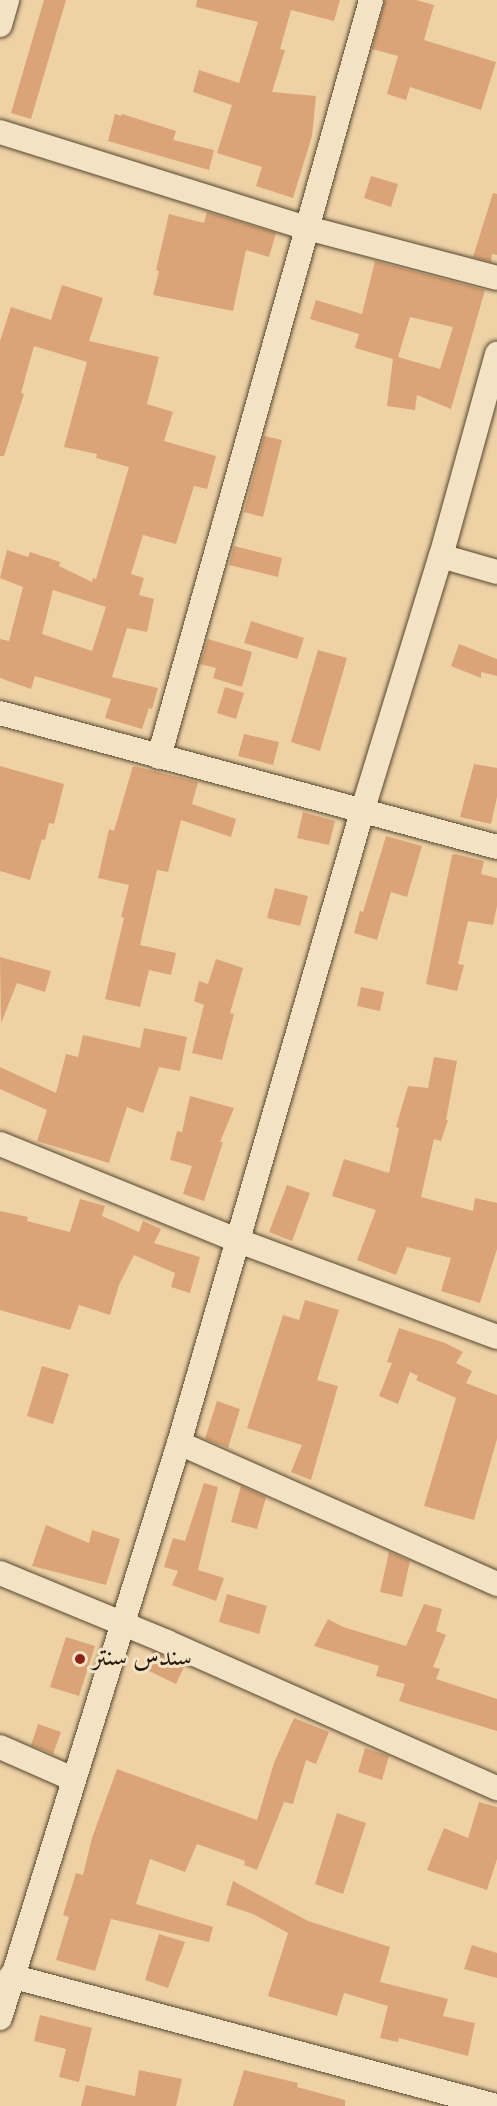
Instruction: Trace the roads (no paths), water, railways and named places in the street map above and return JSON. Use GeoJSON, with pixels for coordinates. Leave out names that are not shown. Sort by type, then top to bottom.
{"type":"FeatureCollection","features":[{"type":"Feature","properties":{"kind":"street"},"geometry":{"type":"LineString","coordinates":[[0,25],[7,0]]}},
{"type":"Feature","properties":{"kind":"street"},"geometry":{"type":"LineString","coordinates":[[159,757],[371,0]]}},
{"type":"Feature","properties":{"kind":"street"},"geometry":{"type":"LineString","coordinates":[[0,132],[307,228],[497,278]]}},
{"type":"Feature","properties":{"kind":"street"},"geometry":{"type":"LineString","coordinates":[[0,2018],[179,1443],[362,812],[441,556],[497,354]]}},
{"type":"Feature","properties":{"kind":"street"},"geometry":{"type":"LineString","coordinates":[[441,556],[497,572]]}},
{"type":"Feature","properties":{"kind":"street"},"geometry":{"type":"LineString","coordinates":[[0,713],[497,847]]}},
{"type":"Feature","properties":{"kind":"street"},"geometry":{"type":"LineString","coordinates":[[0,1144],[236,1240],[497,1336]]}},
{"type":"Feature","properties":{"kind":"street"},"geometry":{"type":"LineString","coordinates":[[179,1443],[497,1584]]}},
{"type":"Feature","properties":{"kind":"street"},"geometry":{"type":"LineString","coordinates":[[0,1573],[167,1642],[497,1788]]}},
{"type":"Feature","properties":{"kind":"street"},"geometry":{"type":"LineString","coordinates":[[0,1747],[73,1779]]}},
{"type":"Feature","properties":{"kind":"street"},"geometry":{"type":"LineString","coordinates":[[11,1977],[492,2101]]}},
{"type":"Feature","properties":{"kind":"place","name":"سندس سنتر"},"geometry":{"type":"Point","coordinates":[80,1659]}}]}
